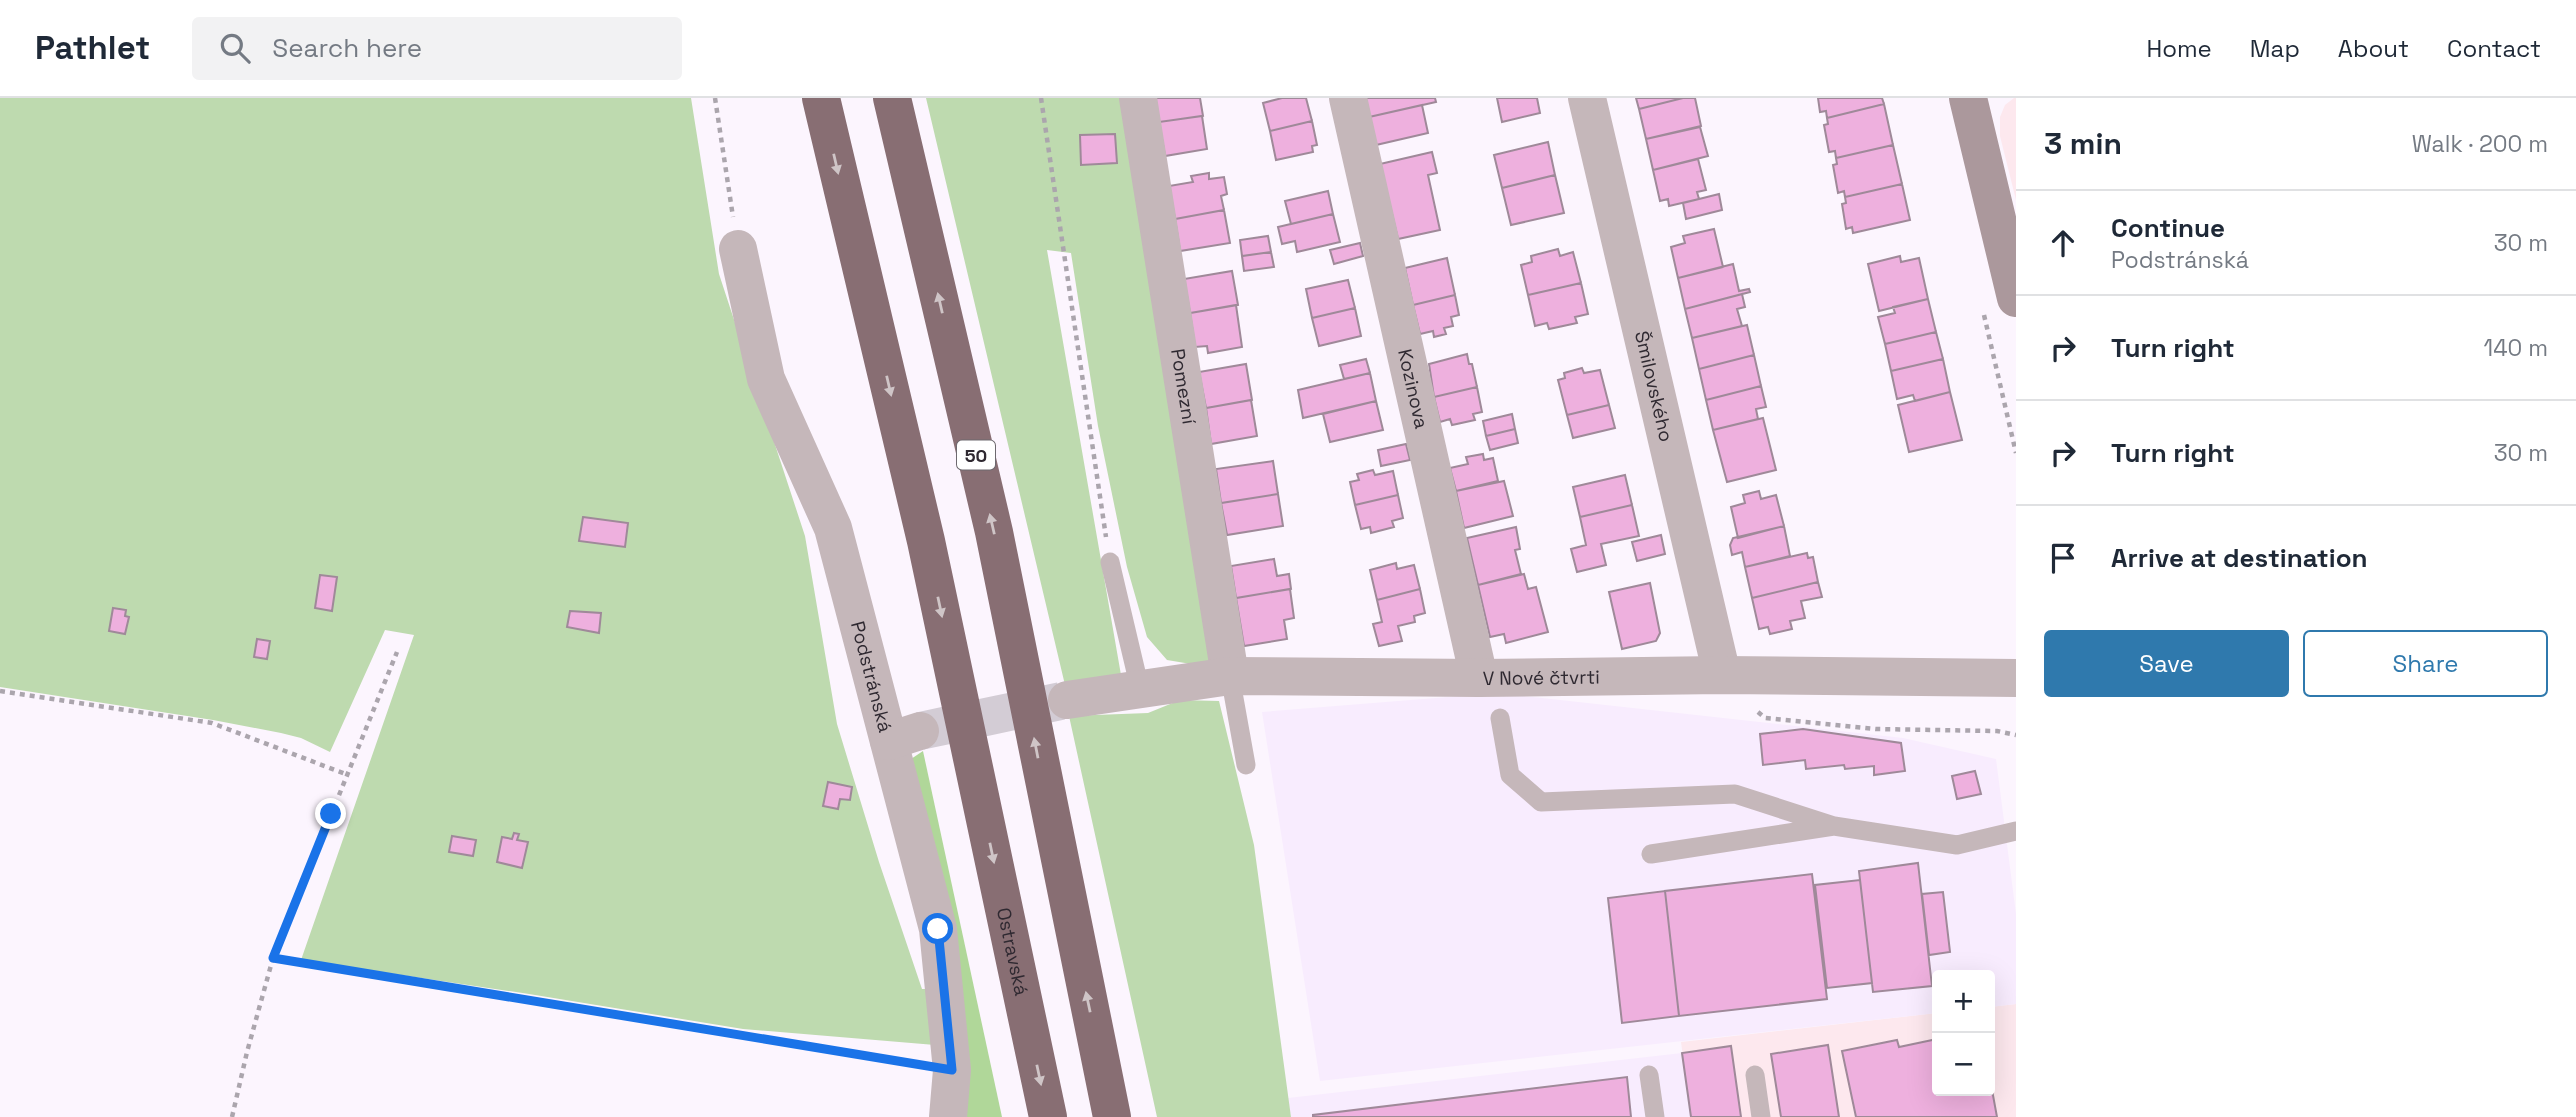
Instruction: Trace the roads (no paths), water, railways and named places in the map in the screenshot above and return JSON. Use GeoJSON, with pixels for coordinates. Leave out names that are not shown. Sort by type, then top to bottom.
{"type":"FeatureCollection","features":[{"type":"Feature","properties":{"kind":"highway","name":"Ostravská"},"geometry":{"type":"LineString","coordinates":[[821,98],[926,541],[1048,1117]]}},
{"type":"Feature","properties":{"kind":"highway","name":"50"},"geometry":{"type":"LineString","coordinates":[[892,98],[994,532],[1112,1117]]}},
{"type":"Feature","properties":{"kind":"main road"},"geometry":{"type":"LineString","coordinates":[[1968,98],[2016,298]]}},
{"type":"Feature","properties":{"kind":"street","name":"Pomezní"},"geometry":{"type":"LineString","coordinates":[[1138,98],[1230,677]]}},
{"type":"Feature","properties":{"kind":"street","name":"Kozinova"},"geometry":{"type":"LineString","coordinates":[[1348,98],[1479,678]]}},
{"type":"Feature","properties":{"kind":"street","name":"Šmilovského"},"geometry":{"type":"LineString","coordinates":[[1587,98],[1722,675]]}},
{"type":"Feature","properties":{"kind":"street","name":"Podstránská"},"geometry":{"type":"LineString","coordinates":[[738,249],[766,379],[834,528],[904,736],[938,929],[952,1070],[948,1117]]}},
{"type":"Feature","properties":{"kind":"street","name":"V Nové čtvrti"},"geometry":{"type":"LineString","coordinates":[[1068,700],[1230,677],[1722,675],[2016,678]]}},
{"type":"Feature","properties":{"kind":"lane"},"geometry":{"type":"LineString","coordinates":[[1110,562],[1140,689]]}},
{"type":"Feature","properties":{"kind":"lane"},"geometry":{"type":"LineString","coordinates":[[1230,677],[1246,765]]}},
{"type":"Feature","properties":{"kind":"lane"},"geometry":{"type":"LineString","coordinates":[[1500,718],[1510,775],[1541,802],[1735,794],[1834,826],[1957,845],[2016,831]]}},
{"type":"Feature","properties":{"kind":"lane"},"geometry":{"type":"LineString","coordinates":[[1651,854],[1834,826]]}},
{"type":"Feature","properties":{"kind":"lane"},"geometry":{"type":"LineString","coordinates":[[1649,1075],[1655,1117]]}},
{"type":"Feature","properties":{"kind":"lane"},"geometry":{"type":"LineString","coordinates":[[1755,1075],[1761,1117]]}},
{"type":"Feature","properties":{"kind":"tunnel"},"geometry":{"type":"LineString","coordinates":[[920,731],[1061,701]]}}]}
